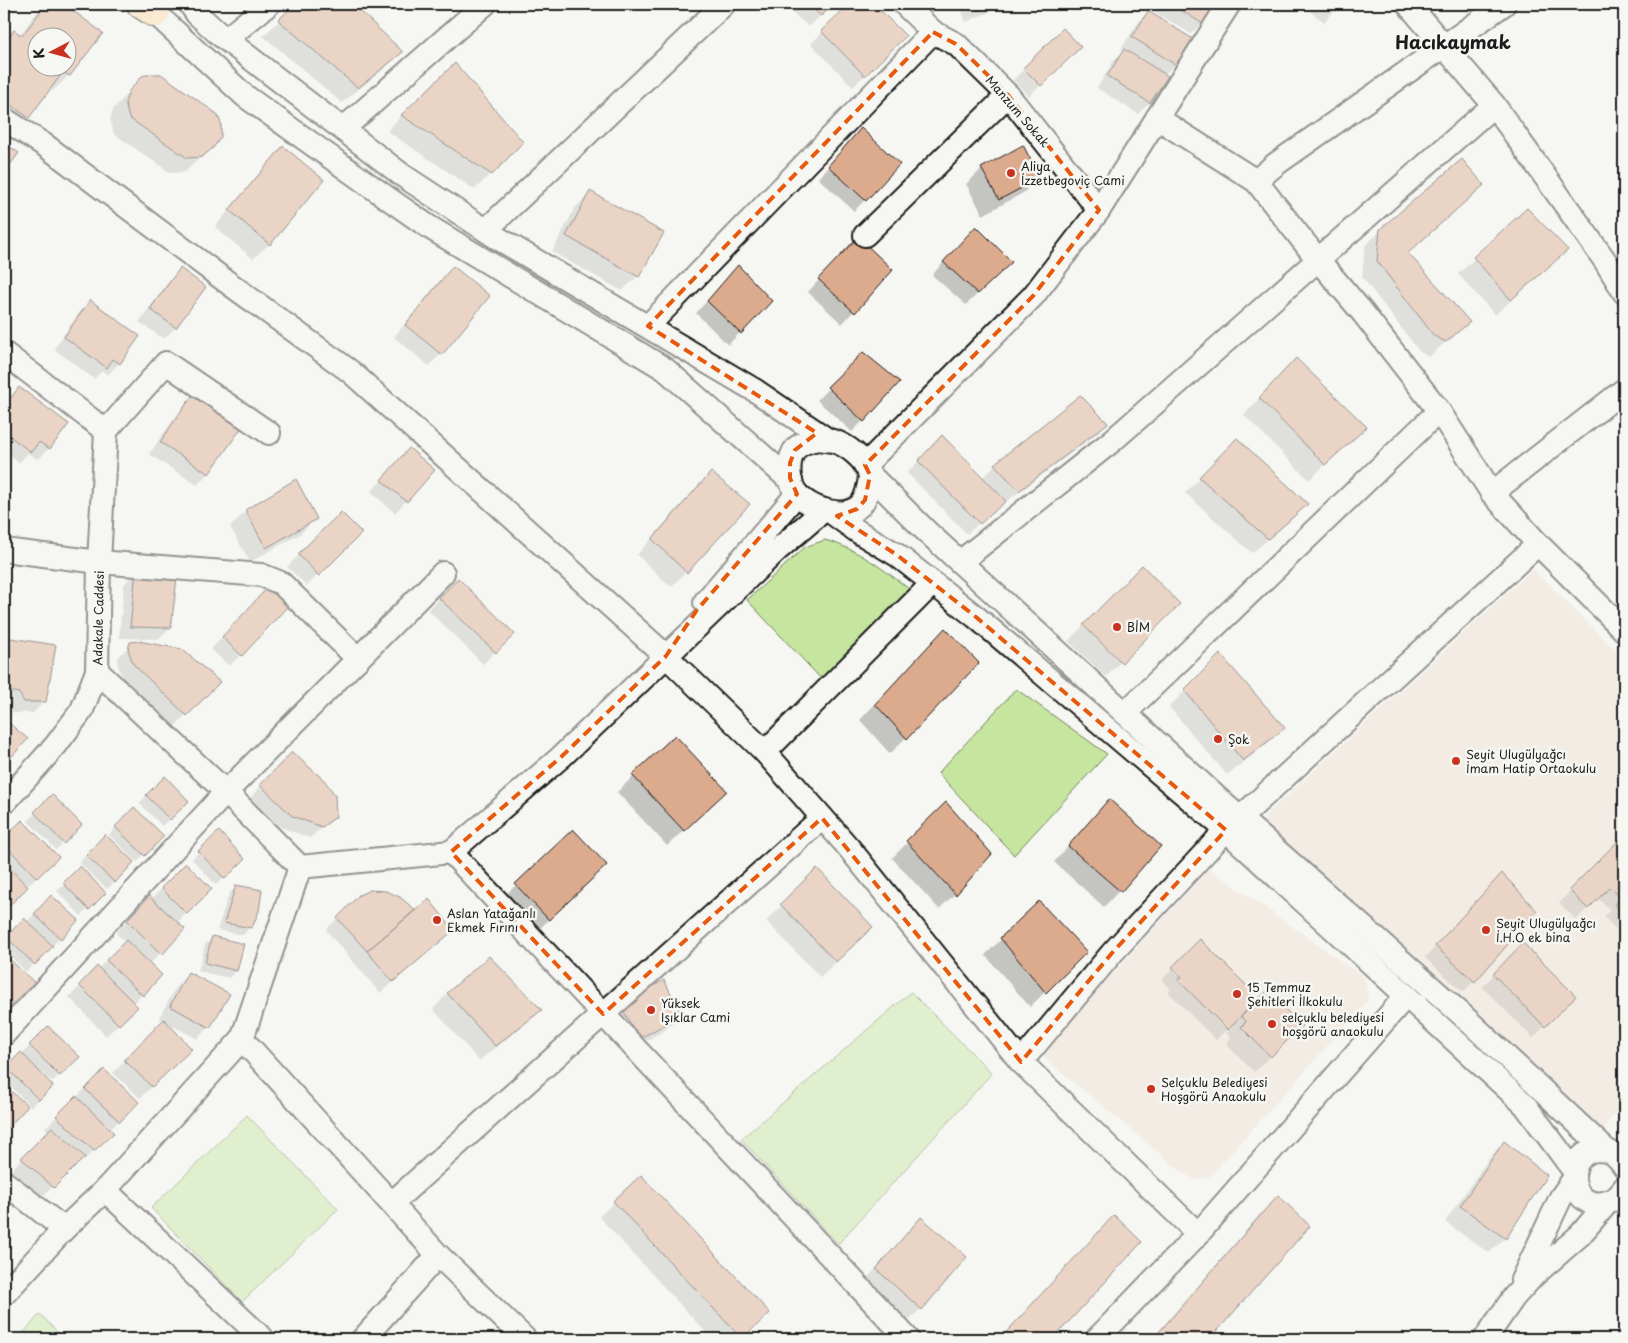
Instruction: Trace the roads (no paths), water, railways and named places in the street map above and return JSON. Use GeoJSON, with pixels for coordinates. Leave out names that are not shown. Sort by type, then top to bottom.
{"type":"FeatureCollection","features":[{"type":"Feature","properties":{"kind":"street"},"geometry":{"type":"LineString","coordinates":[[190,4],[197,14],[226,39],[402,175],[486,230],[756,391],[828,440]]}},
{"type":"Feature","properties":{"kind":"street"},"geometry":{"type":"LineString","coordinates":[[226,39],[269,4]]}},
{"type":"Feature","properties":{"kind":"street"},"geometry":{"type":"LineString","coordinates":[[342,129],[486,4]]}},
{"type":"Feature","properties":{"kind":"street"},"geometry":{"type":"LineString","coordinates":[[486,230],[724,4]]}},
{"type":"Feature","properties":{"kind":"street","name":"Manzum Sokak"},"geometry":{"type":"LineString","coordinates":[[904,4],[933,32],[956,44],[1008,96],[1099,210]]}},
{"type":"Feature","properties":{"kind":"street"},"geometry":{"type":"LineString","coordinates":[[148,7],[245,96],[429,227],[665,369],[813,506],[827,511],[846,513],[857,509],[865,500],[868,470],[1033,296],[1099,210],[1229,4]]}},
{"type":"Feature","properties":{"kind":"street"},"geometry":{"type":"LineString","coordinates":[[1408,4],[1494,105],[1606,262],[1624,292]]}},
{"type":"Feature","properties":{"kind":"street"},"geometry":{"type":"LineString","coordinates":[[1256,181],[1276,164],[1504,4]]}},
{"type":"Feature","properties":{"kind":"street"},"geometry":{"type":"LineString","coordinates":[[648,326],[933,32]]}},
{"type":"Feature","properties":{"kind":"street"},"geometry":{"type":"LineString","coordinates":[[865,235],[1008,96]]}},
{"type":"Feature","properties":{"kind":"street"},"geometry":{"type":"LineString","coordinates":[[960,562],[1112,441],[1319,261],[1494,105]]}},
{"type":"Feature","properties":{"kind":"street"},"geometry":{"type":"LineString","coordinates":[[1158,118],[1256,181],[1439,411],[1492,493],[1538,544],[1624,630]]}},
{"type":"Feature","properties":{"kind":"street"},"geometry":{"type":"LineString","coordinates":[[4,119],[46,146],[227,282],[351,372],[666,656],[765,752],[849,848],[1021,1062],[1198,1234]]}},
{"type":"Feature","properties":{"kind":"street"},"geometry":{"type":"LineString","coordinates":[[4,353],[106,431],[166,363],[269,433]]}},
{"type":"Feature","properties":{"kind":"street"},"geometry":{"type":"LineString","coordinates":[[1492,493],[1624,390]]}},
{"type":"Feature","properties":{"kind":"street"},"geometry":{"type":"LineString","coordinates":[[1125,713],[1439,411]]}},
{"type":"Feature","properties":{"kind":"street","name":"Adakale Caddesi"},"geometry":{"type":"LineString","coordinates":[[4,803],[56,745],[82,710],[98,671],[99,562],[106,431]]}},
{"type":"Feature","properties":{"kind":"street"},"geometry":{"type":"LineString","coordinates":[[666,656],[697,610],[794,487],[790,463],[795,450],[805,442],[818,439],[833,441],[849,449],[960,562],[1125,713],[1233,824],[1406,996],[1525,1105],[1573,1176],[1576,1189],[1581,1197],[1589,1202],[1598,1204],[1618,1199]]}},
{"type":"Feature","properties":{"kind":"street"},"geometry":{"type":"LineString","coordinates":[[300,867],[451,852],[561,757],[776,551],[827,511]]}},
{"type":"Feature","properties":{"kind":"street"},"geometry":{"type":"LineString","coordinates":[[827,511],[897,555],[1233,824],[1460,1013],[1607,1151],[1615,1155],[1624,1166]]}},
{"type":"Feature","properties":{"kind":"street"},"geometry":{"type":"LineString","coordinates":[[1021,1062],[1112,952],[1233,824],[1538,544]]}},
{"type":"Feature","properties":{"kind":"street"},"geometry":{"type":"LineString","coordinates":[[4,550],[99,562],[261,575],[282,583],[358,659]]}},
{"type":"Feature","properties":{"kind":"street"},"geometry":{"type":"LineString","coordinates":[[4,1034],[226,792],[443,573]]}},
{"type":"Feature","properties":{"kind":"street"},"geometry":{"type":"LineString","coordinates":[[765,752],[933,583]]}},
{"type":"Feature","properties":{"kind":"street"},"geometry":{"type":"LineString","coordinates":[[98,671],[226,792],[300,867]]}},
{"type":"Feature","properties":{"kind":"street"},"geometry":{"type":"LineString","coordinates":[[392,1203],[822,818]]}},
{"type":"Feature","properties":{"kind":"street"},"geometry":{"type":"LineString","coordinates":[[451,852],[908,1339]]}},
{"type":"Feature","properties":{"kind":"street"},"geometry":{"type":"LineString","coordinates":[[4,1294],[64,1228],[105,1190],[242,1039],[300,867]]}},
{"type":"Feature","properties":{"kind":"street"},"geometry":{"type":"LineString","coordinates":[[1097,1339],[1198,1234],[1406,996]]}},
{"type":"Feature","properties":{"kind":"street"},"geometry":{"type":"LineString","coordinates":[[242,1039],[438,1255],[525,1339]]}},
{"type":"Feature","properties":{"kind":"street"},"geometry":{"type":"LineString","coordinates":[[1514,1297],[1561,1197],[1573,1176],[1577,1163],[1590,1152],[1607,1151]]}},
{"type":"Feature","properties":{"kind":"street"},"geometry":{"type":"LineString","coordinates":[[4,1182],[64,1228]]}},
{"type":"Feature","properties":{"kind":"street"},"geometry":{"type":"LineString","coordinates":[[105,1190],[262,1339]]}},
{"type":"Feature","properties":{"kind":"street"},"geometry":{"type":"LineString","coordinates":[[1485,1339],[1514,1297],[1533,1276],[1618,1199]]}},
{"type":"Feature","properties":{"kind":"street"},"geometry":{"type":"LineString","coordinates":[[363,1339],[438,1255]]}},
{"type":"Feature","properties":{"kind":"place","name":"Aliya İzzetbegoviç Cami"},"geometry":{"type":"Point","coordinates":[1011,173]}},
{"type":"Feature","properties":{"kind":"place","name":"BİM"},"geometry":{"type":"Point","coordinates":[1117,627]}},
{"type":"Feature","properties":{"kind":"place","name":"Şok"},"geometry":{"type":"Point","coordinates":[1218,739]}},
{"type":"Feature","properties":{"kind":"place","name":"Seyit Ulugülyağcı İmam Hatip Ortaokulu"},"geometry":{"type":"Point","coordinates":[1456,761]}},
{"type":"Feature","properties":{"kind":"place","name":"Aslan Yatağanlı Ekmek Fırını"},"geometry":{"type":"Point","coordinates":[437,920]}},
{"type":"Feature","properties":{"kind":"place","name":"Seyit Ulugülyağcı İ.H.O ek bina"},"geometry":{"type":"Point","coordinates":[1486,930]}},
{"type":"Feature","properties":{"kind":"place","name":"15 Temmuz Şehitleri İlkokulu"},"geometry":{"type":"Point","coordinates":[1237,994]}},
{"type":"Feature","properties":{"kind":"place","name":"Yüksek Işıklar Cami"},"geometry":{"type":"Point","coordinates":[651,1010]}},
{"type":"Feature","properties":{"kind":"place","name":"selçuklu belediyesi hoşgörü anaokulu"},"geometry":{"type":"Point","coordinates":[1272,1024]}},
{"type":"Feature","properties":{"kind":"place","name":"Selçuklu Belediyesi Hoşgörü Anaokulu"},"geometry":{"type":"Point","coordinates":[1151,1089]}},
{"type":"Feature","properties":{"kind":"district","name":"Hacıkaymak"},"geometry":{"type":"Point","coordinates":[1453,41]}}]}
